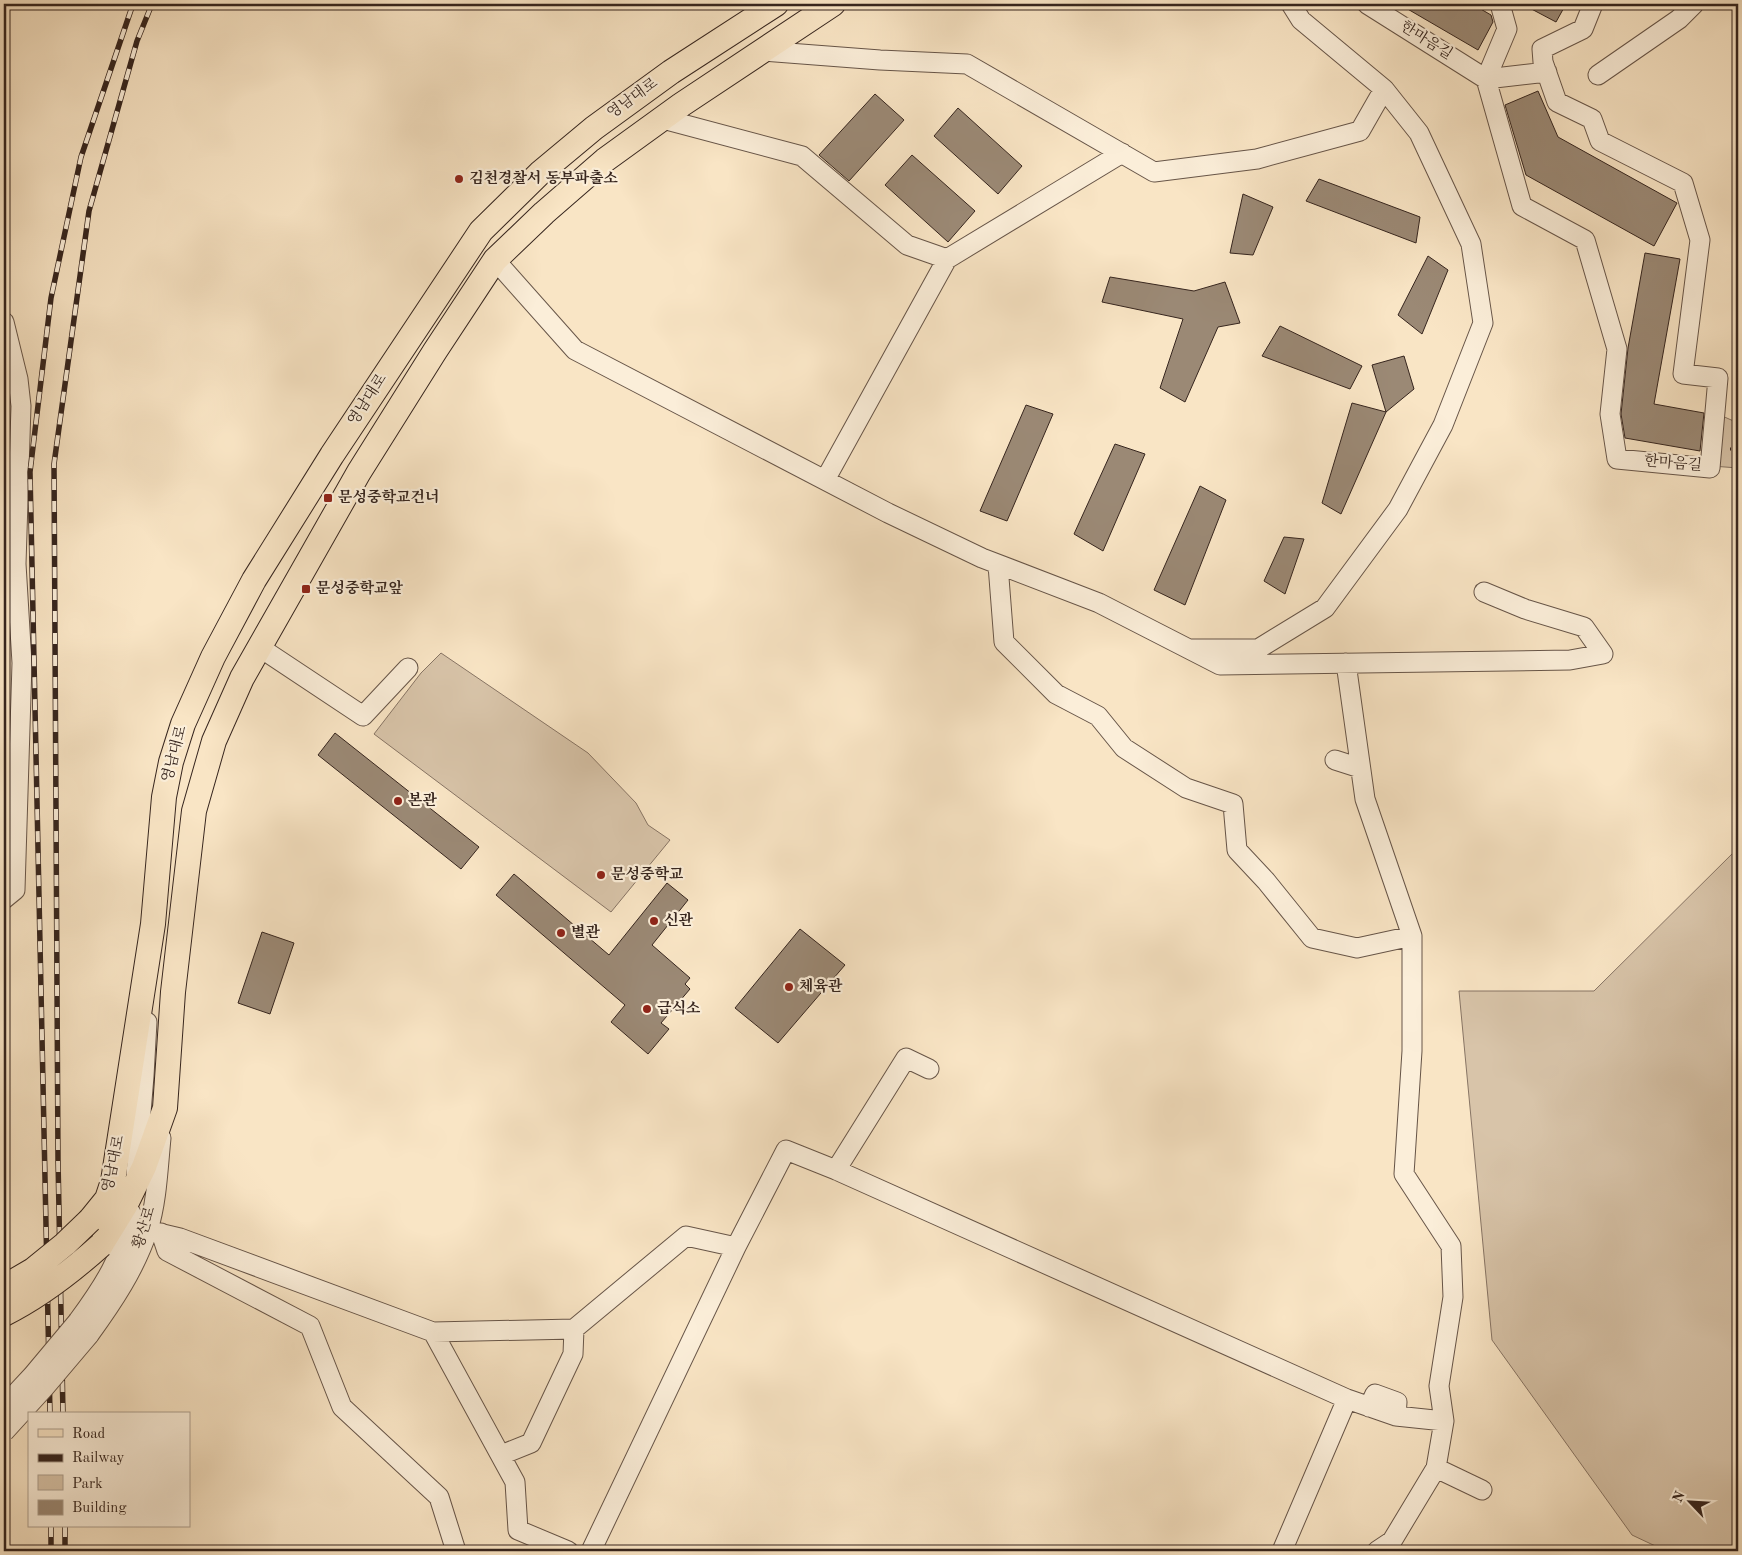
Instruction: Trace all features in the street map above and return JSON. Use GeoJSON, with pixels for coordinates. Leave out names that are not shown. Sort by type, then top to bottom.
{"type":"FeatureCollection","features":[{"type":"Feature","properties":{"kind":"main road","name":"영남대로"},"geometry":{"type":"LineString","coordinates":[[4,1287],[33,1270],[65,1244],[90,1220],[107,1199],[113,1181],[152,924],[164,797],[171,762],[183,724],[214,657],[254,580],[332,455],[480,231],[540,173],[594,128],[671,72],[776,4]]}},
{"type":"Feature","properties":{"kind":"main road","name":"영남대로"},"geometry":{"type":"LineString","coordinates":[[4,1314],[55,1284],[101,1245],[126,1206],[151,1151],[165,1108],[173,992],[194,810],[214,741],[242,678],[259,647],[359,472],[435,350],[495,260],[544,213],[605,160],[833,4]]}},
{"type":"Feature","properties":{"kind":"street"},"geometry":{"type":"LineString","coordinates":[[1188,649],[1258,649],[1325,608],[1398,509],[1443,425],[1483,323],[1471,244],[1419,133],[1384,89],[1301,20],[1291,4]]}},
{"type":"Feature","properties":{"kind":"street","name":"한마음길"},"geometry":{"type":"LineString","coordinates":[[1367,4],[1486,79],[1522,206],[1585,240],[1617,349],[1610,414],[1618,459],[1710,468],[1718,378],[1683,374],[1700,240],[1683,183],[1600,141],[1592,119],[1557,102],[1543,62],[1542,49],[1583,29],[1594,4]]}},
{"type":"Feature","properties":{"kind":"street"},"geometry":{"type":"LineString","coordinates":[[1500,4],[1507,29],[1486,79],[1547,72]]}},
{"type":"Feature","properties":{"kind":"street"},"geometry":{"type":"LineString","coordinates":[[1598,75],[1679,18],[1694,4]]}},
{"type":"Feature","properties":{"kind":"street"},"geometry":{"type":"LineString","coordinates":[[762,51],[880,60],[967,64],[1154,172],[1257,159],[1360,131],[1384,89]]}},
{"type":"Feature","properties":{"kind":"street"},"geometry":{"type":"LineString","coordinates":[[663,119],[802,156],[907,244],[947,258]]}},
{"type":"Feature","properties":{"kind":"street"},"geometry":{"type":"LineString","coordinates":[[825,480],[947,258],[1122,153]]}},
{"type":"Feature","properties":{"kind":"street"},"geometry":{"type":"LineString","coordinates":[[495,260],[575,350],[888,513],[982,558],[1099,603],[1220,665],[1570,660],[1603,654],[1584,627],[1525,609],[1484,592]]}},
{"type":"Feature","properties":{"kind":"street"},"geometry":{"type":"LineString","coordinates":[[4,322],[18,379],[21,406],[16,564],[22,662],[15,890],[4,899]]}},
{"type":"Feature","properties":{"kind":"street"},"geometry":{"type":"LineString","coordinates":[[998,564],[1004,642],[1056,694],[1098,716],[1124,748],[1186,788],[1232,804],[1237,850],[1266,881],[1312,938],[1357,948],[1412,936]]}},
{"type":"Feature","properties":{"kind":"street"},"geometry":{"type":"LineString","coordinates":[[259,647],[363,716],[408,668]]}},
{"type":"Feature","properties":{"kind":"street"},"geometry":{"type":"LineString","coordinates":[[1346,663],[1365,799],[1412,936],[1412,1050],[1399,1178],[1451,1246],[1453,1298],[1439,1386],[1444,1421],[1436,1468],[1392,1541],[1378,1551]]}},
{"type":"Feature","properties":{"kind":"street"},"geometry":{"type":"LineString","coordinates":[[1334,760],[1360,768]]}},
{"type":"Feature","properties":{"kind":"street","name":"영남대로"},"geometry":{"type":"LineString","coordinates":[[135,1186],[144,1076],[152,924]]}},
{"type":"Feature","properties":{"kind":"street"},"geometry":{"type":"LineString","coordinates":[[1398,964],[1412,936]]}},
{"type":"Feature","properties":{"kind":"street"},"geometry":{"type":"LineString","coordinates":[[836,1170],[906,1058],[929,1068]]}},
{"type":"Feature","properties":{"kind":"street","name":"황산로"},"geometry":{"type":"LineString","coordinates":[[84,1328],[115,1300],[154,1232],[153,1208],[165,1108]]}},
{"type":"Feature","properties":{"kind":"street"},"geometry":{"type":"LineString","coordinates":[[592,1551],[736,1246],[786,1150],[836,1170],[1347,1399],[1396,1416],[1444,1421]]}},
{"type":"Feature","properties":{"kind":"street","name":"황산로"},"geometry":{"type":"LineString","coordinates":[[84,1328],[118,1259],[129,1226],[135,1186]]}},
{"type":"Feature","properties":{"kind":"street"},"geometry":{"type":"LineString","coordinates":[[129,1226],[189,1242],[433,1332],[574,1329],[686,1236],[736,1246]]}},
{"type":"Feature","properties":{"kind":"street"},"geometry":{"type":"LineString","coordinates":[[154,1232],[167,1251],[310,1326],[342,1407],[439,1497],[456,1551]]}},
{"type":"Feature","properties":{"kind":"street"},"geometry":{"type":"LineString","coordinates":[[4,1406],[32,1376],[84,1328]]}},
{"type":"Feature","properties":{"kind":"street"},"geometry":{"type":"LineString","coordinates":[[4,1432],[45,1387],[84,1328]]}},
{"type":"Feature","properties":{"kind":"street"},"geometry":{"type":"LineString","coordinates":[[501,1455],[531,1443],[573,1354],[574,1329]]}},
{"type":"Feature","properties":{"kind":"street"},"geometry":{"type":"LineString","coordinates":[[433,1332],[515,1482],[518,1530],[568,1551]]}},
{"type":"Feature","properties":{"kind":"street"},"geometry":{"type":"LineString","coordinates":[[1282,1551],[1347,1399]]}},
{"type":"Feature","properties":{"kind":"street"},"geometry":{"type":"LineString","coordinates":[[1436,1468],[1482,1490]]}},
{"type":"Feature","properties":{"kind":"green space"},"geometry":{"type":"Polygon","coordinates":[[[1720,415],[1738,423],[1738,468],[1712,466],[1720,415]]]}},
{"type":"Feature","properties":{"kind":"green space"},"geometry":{"type":"Polygon","coordinates":[[[441,653],[588,753],[636,803],[648,825],[670,840],[611,912],[374,734],[421,673],[441,653]]]}},
{"type":"Feature","properties":{"kind":"green space"},"geometry":{"type":"Polygon","coordinates":[[[1738,848],[1738,1551],[1666,1551],[1632,1535],[1492,1340],[1459,991],[1594,991],[1738,848]]]}},
{"type":"Feature","properties":{"kind":"building"},"geometry":{"type":"Polygon","coordinates":[[[1399,4],[1472,4],[1491,15],[1493,22],[1478,50],[1399,4]]]}},
{"type":"Feature","properties":{"kind":"building"},"geometry":{"type":"Polygon","coordinates":[[[1522,4],[1566,4],[1556,22],[1522,4]]]}},
{"type":"Feature","properties":{"kind":"building"},"geometry":{"type":"Polygon","coordinates":[[[1538,91],[1558,137],[1677,203],[1654,246],[1526,175],[1505,105],[1538,91]]]}},
{"type":"Feature","properties":{"kind":"building"},"geometry":{"type":"Polygon","coordinates":[[[875,94],[904,120],[849,181],[819,155],[875,94]]]}},
{"type":"Feature","properties":{"kind":"building"},"geometry":{"type":"Polygon","coordinates":[[[958,108],[1022,166],[998,194],[934,136],[958,108]]]}},
{"type":"Feature","properties":{"kind":"building"},"geometry":{"type":"Polygon","coordinates":[[[912,155],[975,211],[948,242],[885,185],[912,155]]]}},
{"type":"Feature","properties":{"kind":"building"},"geometry":{"type":"Polygon","coordinates":[[[1319,179],[1420,217],[1416,243],[1306,201],[1319,179]]]}},
{"type":"Feature","properties":{"kind":"building"},"geometry":{"type":"Polygon","coordinates":[[[1243,194],[1273,207],[1253,255],[1230,253],[1243,194]]]}},
{"type":"Feature","properties":{"kind":"building"},"geometry":{"type":"Polygon","coordinates":[[[1645,253],[1680,259],[1654,404],[1704,413],[1700,451],[1625,438],[1621,414],[1628,348],[1645,253]]]}},
{"type":"Feature","properties":{"kind":"building"},"geometry":{"type":"Polygon","coordinates":[[[1428,256],[1448,270],[1422,334],[1398,315],[1428,256]]]}},
{"type":"Feature","properties":{"kind":"building"},"geometry":{"type":"Polygon","coordinates":[[[1110,277],[1194,291],[1225,282],[1240,323],[1218,327],[1185,402],[1160,388],[1183,319],[1102,302],[1110,277]]]}},
{"type":"Feature","properties":{"kind":"building"},"geometry":{"type":"Polygon","coordinates":[[[1280,326],[1362,366],[1350,389],[1262,356],[1280,326]]]}},
{"type":"Feature","properties":{"kind":"building"},"geometry":{"type":"Polygon","coordinates":[[[1404,356],[1414,389],[1386,412],[1372,365],[1404,356]]]}},
{"type":"Feature","properties":{"kind":"building"},"geometry":{"type":"Polygon","coordinates":[[[1352,403],[1386,412],[1341,514],[1322,503],[1352,403]]]}},
{"type":"Feature","properties":{"kind":"building"},"geometry":{"type":"Polygon","coordinates":[[[1026,405],[1053,414],[1007,521],[980,511],[1026,405]]]}},
{"type":"Feature","properties":{"kind":"building"},"geometry":{"type":"Polygon","coordinates":[[[1115,444],[1145,454],[1103,551],[1074,534],[1115,444]]]}},
{"type":"Feature","properties":{"kind":"building"},"geometry":{"type":"Polygon","coordinates":[[[1200,486],[1226,500],[1185,605],[1154,590],[1200,486]]]}},
{"type":"Feature","properties":{"kind":"building"},"geometry":{"type":"Polygon","coordinates":[[[1284,537],[1304,539],[1285,594],[1264,581],[1284,537]]]}},
{"type":"Feature","properties":{"kind":"building","name":"본관"},"geometry":{"type":"Polygon","coordinates":[[[335,733],[479,847],[461,869],[318,755],[335,733]]]}},
{"type":"Feature","properties":{"kind":"building"},"geometry":{"type":"Polygon","coordinates":[[[514,874],[609,955],[667,883],[688,900],[652,945],[690,978],[685,984],[690,989],[661,1023],[669,1029],[648,1054],[611,1022],[625,1005],[496,895],[514,874]]]}},
{"type":"Feature","properties":{"kind":"building","name":"체육관"},"geometry":{"type":"Polygon","coordinates":[[[800,929],[845,965],[778,1043],[735,1008],[800,929]]]}},
{"type":"Feature","properties":{"kind":"building"},"geometry":{"type":"Polygon","coordinates":[[[262,932],[294,943],[270,1014],[238,1003],[262,932]]]}},
{"type":"Feature","properties":{"kind":"railway"},"geometry":{"type":"LineString","coordinates":[[50,1412],[30,472],[51,298],[81,157],[133,4]]}},
{"type":"Feature","properties":{"kind":"railway"},"geometry":{"type":"LineString","coordinates":[[63,1412],[58,1160],[54,464],[89,211],[137,41],[152,4]]}},
{"type":"Feature","properties":{"kind":"railway"},"geometry":{"type":"LineString","coordinates":[[51,1528],[51,1551]]}},
{"type":"Feature","properties":{"kind":"railway"},"geometry":{"type":"LineString","coordinates":[[65,1528],[65,1551]]}},
{"type":"Feature","properties":{"kind":"place","name":"김천경찰서 동부파출소"},"geometry":{"type":"Point","coordinates":[459,179]}},
{"type":"Feature","properties":{"kind":"place","name":"문성중학교건너"},"geometry":{"type":"Point","coordinates":[328,498]}},
{"type":"Feature","properties":{"kind":"place","name":"문성중학교앞"},"geometry":{"type":"Point","coordinates":[306,589]}},
{"type":"Feature","properties":{"kind":"place","name":"본관"},"geometry":{"type":"Point","coordinates":[398,801]}},
{"type":"Feature","properties":{"kind":"place","name":"문성중학교"},"geometry":{"type":"Point","coordinates":[601,875]}},
{"type":"Feature","properties":{"kind":"place","name":"신관"},"geometry":{"type":"Point","coordinates":[654,921]}},
{"type":"Feature","properties":{"kind":"place","name":"별관"},"geometry":{"type":"Point","coordinates":[561,933]}},
{"type":"Feature","properties":{"kind":"place","name":"체육관"},"geometry":{"type":"Point","coordinates":[789,987]}},
{"type":"Feature","properties":{"kind":"place","name":"급식소"},"geometry":{"type":"Point","coordinates":[647,1009]}}]}
